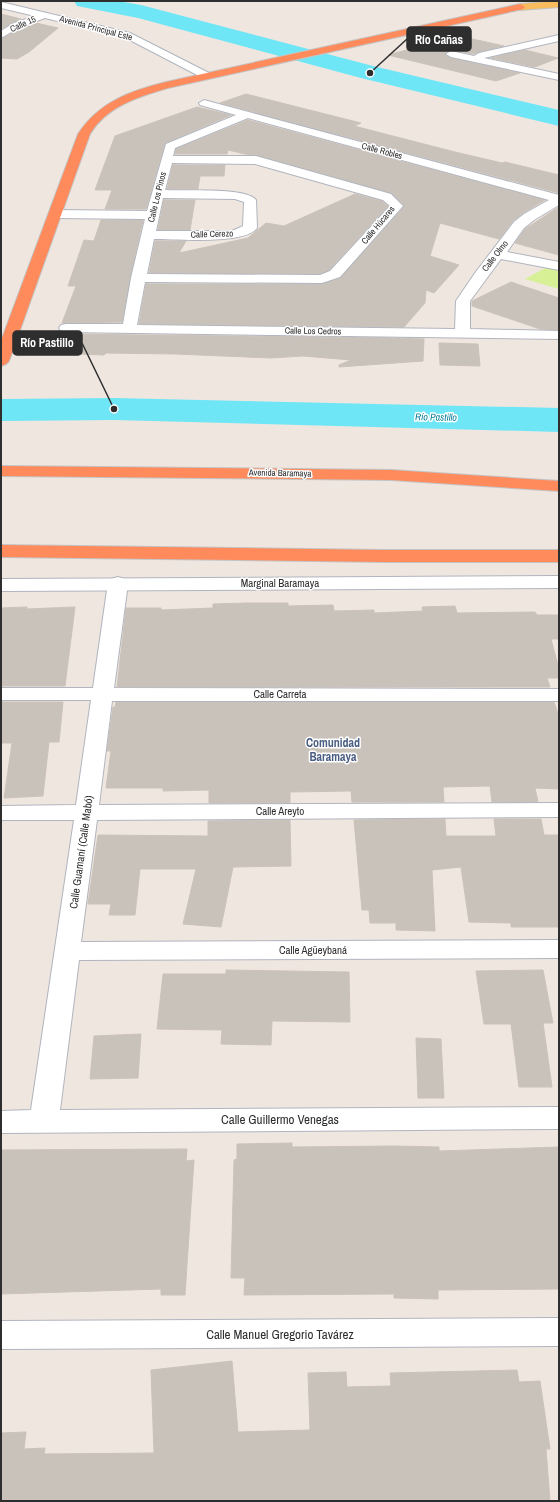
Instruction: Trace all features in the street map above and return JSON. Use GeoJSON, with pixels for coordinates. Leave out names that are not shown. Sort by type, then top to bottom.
{"type":"FeatureCollection","features":[{"type":"Feature","properties":{"kind":"highway"},"geometry":{"type":"LineString","coordinates":[[502,1],[520,6]]}},
{"type":"Feature","properties":{"kind":"highway"},"geometry":{"type":"LineString","coordinates":[[1,361],[84,134],[88,125],[97,116],[118,102],[144,92],[207,76],[520,6]]}},
{"type":"Feature","properties":{"kind":"highway","name":"Avenida Baramaya"},"geometry":{"type":"LineString","coordinates":[[1,471],[391,475],[559,486]]}},
{"type":"Feature","properties":{"kind":"highway"},"geometry":{"type":"LineString","coordinates":[[1,551],[384,556],[559,556]]}},
{"type":"Feature","properties":{"kind":"main road"},"geometry":{"type":"LineString","coordinates":[[520,6],[535,1]]}},
{"type":"Feature","properties":{"kind":"main road"},"geometry":{"type":"LineString","coordinates":[[520,6],[559,4]]}},
{"type":"Feature","properties":{"kind":"street","name":"Avenida Principal Este"},"geometry":{"type":"LineString","coordinates":[[1,5],[127,35],[207,76]]}},
{"type":"Feature","properties":{"kind":"street","name":"Calle 15"},"geometry":{"type":"LineString","coordinates":[[1,35],[17,25],[46,15]]}},
{"type":"Feature","properties":{"kind":"street"},"geometry":{"type":"LineString","coordinates":[[472,58],[559,38]]}},
{"type":"Feature","properties":{"kind":"street"},"geometry":{"type":"LineString","coordinates":[[451,54],[559,77]]}},
{"type":"Feature","properties":{"kind":"street","name":"Calle Robles"},"geometry":{"type":"LineString","coordinates":[[204,103],[559,199]]}},
{"type":"Feature","properties":{"kind":"street","name":"Calle Los Pinos"},"geometry":{"type":"LineString","coordinates":[[129,329],[138,278],[152,215],[170,146],[246,115]]}},
{"type":"Feature","properties":{"kind":"street","name":"Calle Húcares"},"geometry":{"type":"LineString","coordinates":[[138,278],[322,279],[335,274],[397,206],[387,197],[256,160],[167,159]]}},
{"type":"Feature","properties":{"kind":"street","name":"Calle Cerezo"},"geometry":{"type":"LineString","coordinates":[[148,235],[232,235],[250,228],[250,200],[237,195],[157,194]]}},
{"type":"Feature","properties":{"kind":"street","name":"Calle Olmo"},"geometry":{"type":"LineString","coordinates":[[462,333],[463,301],[480,276],[519,225],[528,217],[559,199]]}},
{"type":"Feature","properties":{"kind":"street"},"geometry":{"type":"LineString","coordinates":[[54,214],[152,215]]}},
{"type":"Feature","properties":{"kind":"street"},"geometry":{"type":"LineString","coordinates":[[498,254],[559,266]]}},
{"type":"Feature","properties":{"kind":"street","name":"Calle Los Cedros"},"geometry":{"type":"LineString","coordinates":[[66,328],[559,335]]}},
{"type":"Feature","properties":{"kind":"street","name":"Marginal Baramaya"},"geometry":{"type":"LineString","coordinates":[[1,585],[118,583],[559,582]]}},
{"type":"Feature","properties":{"kind":"street","name":"Calle Guamaní (Calle Mabó)"},"geometry":{"type":"LineString","coordinates":[[44,1121],[118,583]]}},
{"type":"Feature","properties":{"kind":"street","name":"Calle Carreta"},"geometry":{"type":"LineString","coordinates":[[1,694],[559,694]]}},
{"type":"Feature","properties":{"kind":"street","name":"Calle Areyto"},"geometry":{"type":"LineString","coordinates":[[1,812],[559,810]]}},
{"type":"Feature","properties":{"kind":"street","name":"Calle Agüeybaná"},"geometry":{"type":"LineString","coordinates":[[67,951],[559,949]]}},
{"type":"Feature","properties":{"kind":"street","name":"Calle Guillermo Venegas"},"geometry":{"type":"LineString","coordinates":[[1,1122],[559,1118]]}},
{"type":"Feature","properties":{"kind":"street","name":"Calle Manuel Gregorio Tavárez"},"geometry":{"type":"LineString","coordinates":[[1,1335],[559,1332]]}},
{"type":"Feature","properties":{"kind":"green space"},"geometry":{"type":"Polygon","coordinates":[[[547,267],[559,271],[559,289],[525,279],[547,267]]]}},
{"type":"Feature","properties":{"kind":"building"},"geometry":{"type":"Polygon","coordinates":[[[1,14],[21,19],[1,29],[1,14]]]}},
{"type":"Feature","properties":{"kind":"building"},"geometry":{"type":"Polygon","coordinates":[[[36,23],[58,28],[29,52],[17,59],[1,58],[1,39],[21,28],[36,23]]]}},
{"type":"Feature","properties":{"kind":"building"},"geometry":{"type":"Polygon","coordinates":[[[459,36],[504,46],[474,54],[451,50],[445,53],[445,55],[451,58],[520,73],[496,81],[388,55],[459,36]]]}},
{"type":"Feature","properties":{"kind":"building"},"geometry":{"type":"Polygon","coordinates":[[[525,50],[558,58],[535,67],[491,58],[525,50]]]}},
{"type":"Feature","properties":{"kind":"building"},"geometry":{"type":"Polygon","coordinates":[[[246,94],[361,123],[354,126],[455,152],[559,175],[559,193],[220,103],[246,94]]]}},
{"type":"Feature","properties":{"kind":"building"},"geometry":{"type":"Polygon","coordinates":[[[197,107],[231,115],[165,143],[146,209],[105,209],[112,190],[95,190],[115,136],[197,107]]]}},
{"type":"Feature","properties":{"kind":"building"},"geometry":{"type":"Polygon","coordinates":[[[248,120],[545,200],[523,213],[513,221],[499,239],[440,223],[430,256],[459,265],[434,293],[426,290],[425,303],[404,327],[139,324],[146,284],[322,284],[340,278],[404,207],[404,205],[391,193],[256,155],[228,150],[227,154],[175,154],[176,149],[248,120]]]}},
{"type":"Feature","properties":{"kind":"building"},"geometry":{"type":"Polygon","coordinates":[[[173,165],[225,165],[224,176],[200,176],[198,189],[167,189],[173,165]]]}},
{"type":"Feature","properties":{"kind":"building"},"geometry":{"type":"Polygon","coordinates":[[[355,194],[382,201],[388,206],[329,270],[320,274],[149,273],[155,241],[186,241],[179,253],[248,238],[266,223],[284,226],[355,194]]]}},
{"type":"Feature","properties":{"kind":"building"},"geometry":{"type":"Polygon","coordinates":[[[164,200],[195,200],[190,230],[158,230],[164,200]]]}},
{"type":"Feature","properties":{"kind":"building"},"geometry":{"type":"Polygon","coordinates":[[[559,207],[559,255],[515,243],[525,229],[559,207]]]}},
{"type":"Feature","properties":{"kind":"building"},"geometry":{"type":"Polygon","coordinates":[[[101,220],[143,220],[122,322],[62,323],[76,286],[68,286],[84,240],[94,241],[101,220]]]}},
{"type":"Feature","properties":{"kind":"building"},"geometry":{"type":"Polygon","coordinates":[[[511,282],[559,298],[559,330],[540,329],[472,306],[472,301],[511,282]]]}},
{"type":"Feature","properties":{"kind":"building"},"geometry":{"type":"Polygon","coordinates":[[[59,331],[66,334],[393,338],[392,340],[395,338],[424,339],[423,361],[339,367],[339,365],[351,360],[303,356],[271,358],[175,354],[106,353],[104,355],[51,353],[59,331]]]}},
{"type":"Feature","properties":{"kind":"building"},"geometry":{"type":"Polygon","coordinates":[[[439,343],[478,344],[480,366],[440,365],[439,343]]]}},
{"type":"Feature","properties":{"kind":"building"},"geometry":{"type":"Polygon","coordinates":[[[288,603],[288,606],[333,605],[334,611],[374,610],[374,613],[423,611],[422,607],[455,606],[457,613],[535,612],[537,615],[559,615],[559,639],[551,639],[559,669],[559,678],[547,678],[550,687],[117,687],[126,608],[161,608],[161,610],[213,608],[213,604],[288,603]]]}},
{"type":"Feature","properties":{"kind":"building"},"geometry":{"type":"Polygon","coordinates":[[[27,607],[27,609],[75,607],[65,686],[1,686],[1,608],[27,607]]]}},
{"type":"Feature","properties":{"kind":"building"},"geometry":{"type":"Polygon","coordinates":[[[1,702],[63,702],[59,742],[49,742],[43,796],[4,798],[12,743],[1,743],[1,702]]]}},
{"type":"Feature","properties":{"kind":"building"},"geometry":{"type":"Polygon","coordinates":[[[116,702],[554,702],[559,717],[559,789],[535,788],[538,802],[492,802],[490,786],[443,787],[444,802],[352,802],[351,791],[290,792],[290,803],[209,803],[209,790],[163,791],[163,788],[106,788],[111,751],[107,751],[113,707],[115,707],[116,702]]]}},
{"type":"Feature","properties":{"kind":"building"},"geometry":{"type":"Polygon","coordinates":[[[445,819],[446,836],[496,836],[494,819],[541,819],[544,835],[559,835],[559,927],[511,927],[511,923],[469,922],[461,867],[432,870],[435,931],[396,930],[396,923],[370,923],[369,910],[362,910],[354,820],[445,819]]]}},
{"type":"Feature","properties":{"kind":"building"},"geometry":{"type":"Polygon","coordinates":[[[290,820],[291,866],[233,867],[221,927],[183,924],[196,869],[140,869],[135,915],[109,915],[111,904],[88,904],[98,835],[208,836],[208,821],[290,820]]]}},
{"type":"Feature","properties":{"kind":"building"},"geometry":{"type":"Polygon","coordinates":[[[226,970],[349,972],[350,1022],[272,1021],[271,1045],[221,1044],[222,1030],[157,1029],[163,974],[226,974],[226,970]]]}},
{"type":"Feature","properties":{"kind":"building"},"geometry":{"type":"Polygon","coordinates":[[[543,970],[553,1023],[543,1023],[552,1087],[519,1087],[511,1024],[484,1024],[476,971],[543,970]]]}},
{"type":"Feature","properties":{"kind":"building"},"geometry":{"type":"Polygon","coordinates":[[[141,1034],[138,1078],[90,1079],[94,1036],[141,1034]]]}},
{"type":"Feature","properties":{"kind":"building"},"geometry":{"type":"Polygon","coordinates":[[[416,1038],[441,1039],[444,1098],[418,1098],[416,1038]]]}},
{"type":"Feature","properties":{"kind":"building"},"geometry":{"type":"Polygon","coordinates":[[[292,1143],[292,1147],[439,1147],[439,1151],[559,1147],[559,1289],[438,1290],[438,1299],[394,1298],[394,1294],[244,1295],[245,1278],[231,1278],[234,1160],[237,1159],[237,1144],[292,1143]]]}},
{"type":"Feature","properties":{"kind":"building"},"geometry":{"type":"Polygon","coordinates":[[[187,1149],[186,1161],[194,1160],[185,1295],[161,1295],[161,1289],[1,1294],[1,1150],[187,1149]]]}},
{"type":"Feature","properties":{"kind":"building"},"geometry":{"type":"Polygon","coordinates":[[[232,1361],[238,1432],[310,1430],[308,1373],[346,1372],[347,1387],[391,1386],[390,1373],[517,1370],[519,1382],[540,1381],[550,1449],[546,1449],[550,1501],[1,1501],[1,1433],[26,1432],[24,1449],[45,1448],[44,1454],[154,1453],[151,1370],[232,1361]]]}},
{"type":"Feature","properties":{"kind":"waterway"},"geometry":{"type":"LineString","coordinates":[[85,1],[141,12],[370,73],[559,118]]}},
{"type":"Feature","properties":{"kind":"waterway","name":"Río Pastillo"},"geometry":{"type":"LineString","coordinates":[[1,410],[114,409],[559,420]]}},
{"type":"Feature","properties":{"kind":"place","name":"Río Cañas"},"geometry":{"type":"Point","coordinates":[370,73]}},
{"type":"Feature","properties":{"kind":"place","name":"Río Pastillo"},"geometry":{"type":"Point","coordinates":[114,409]}},
{"type":"Feature","properties":{"kind":"district","name":"Comunidad Baramaya"},"geometry":{"type":"Point","coordinates":[333,750]}}]}
